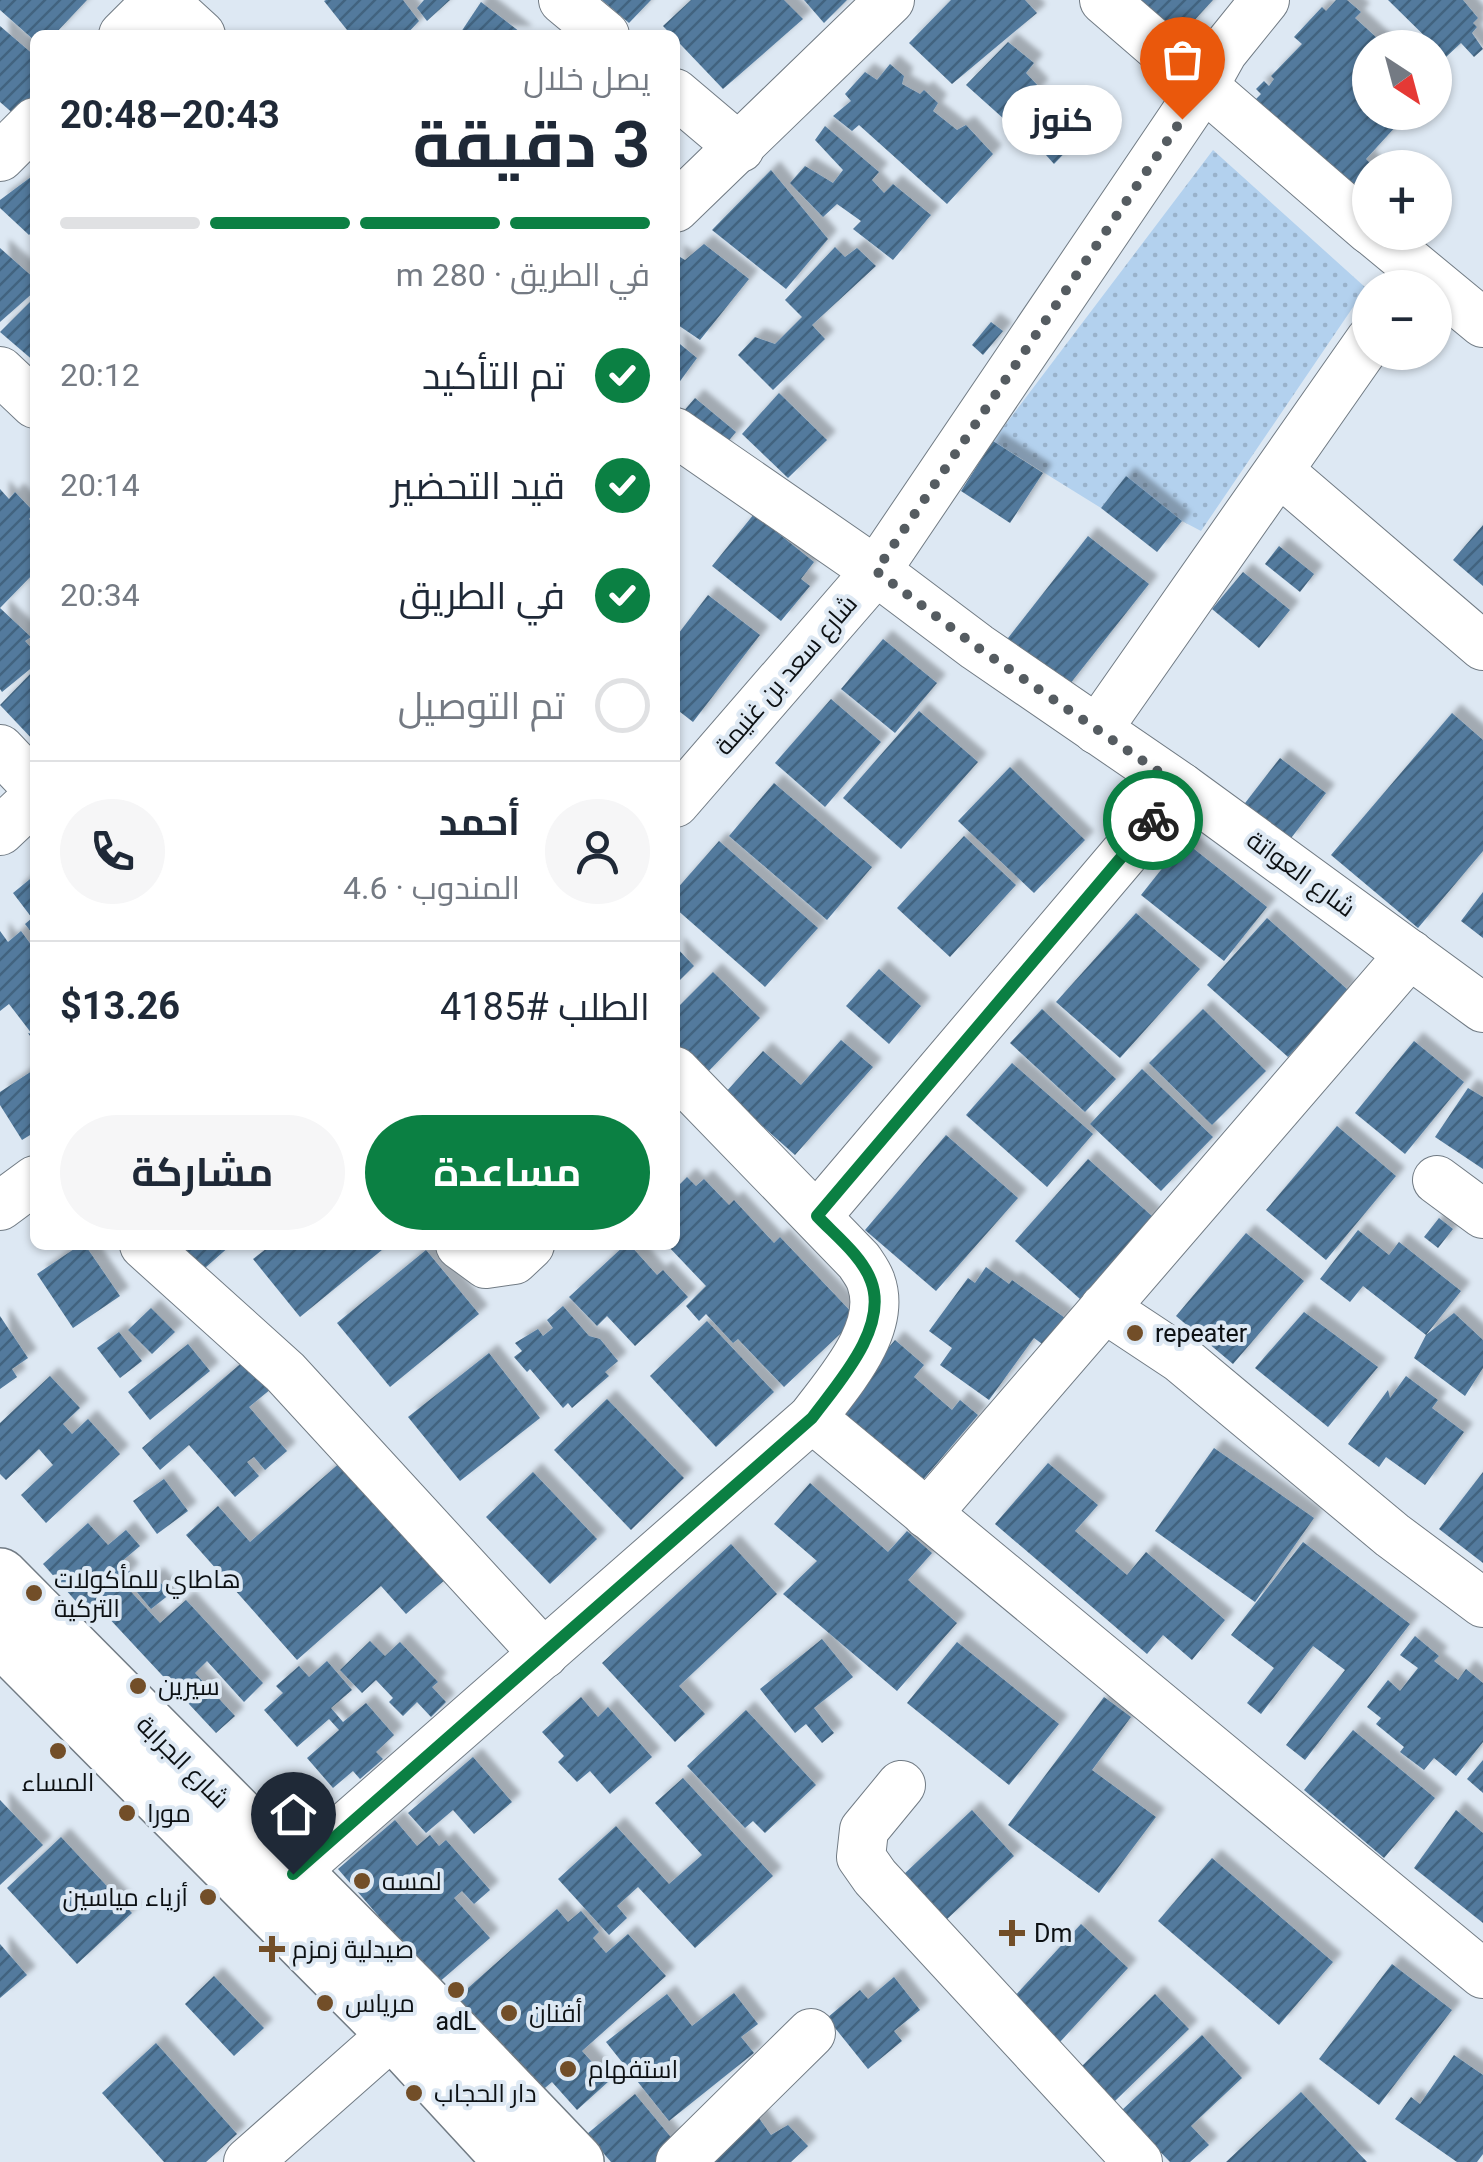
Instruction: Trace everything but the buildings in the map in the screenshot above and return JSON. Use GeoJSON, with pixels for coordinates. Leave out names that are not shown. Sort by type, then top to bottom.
{"type":"FeatureCollection","features":[{"type":"Feature","properties":{"kind":"main road","name":"شارع الجرابة"},"geometry":{"type":"LineString","coordinates":[[0,1576],[293,1874],[458,2071],[513,2162]]}},
{"type":"Feature","properties":{"kind":"main road","name":"شارع الجرابة"},"geometry":{"type":"LineString","coordinates":[[0,1637],[394,2032],[458,2071],[576,2162]]}},
{"type":"Feature","properties":{"kind":"street"},"geometry":{"type":"LineString","coordinates":[[128,30],[160,0],[196,30]]}},
{"type":"Feature","properties":{"kind":"street"},"geometry":{"type":"LineString","coordinates":[[564,0],[599,30]]}},
{"type":"Feature","properties":{"kind":"street"},"geometry":{"type":"LineString","coordinates":[[680,203],[890,0]]}},
{"type":"Feature","properties":{"kind":"street"},"geometry":{"type":"LineString","coordinates":[[1104,0],[1352,215]]}},
{"type":"Feature","properties":{"kind":"street","name":"شارع سعد بن غنيمة"},"geometry":{"type":"LineString","coordinates":[[680,796],[876,571],[1204,86],[1223,52],[1265,0]]}},
{"type":"Feature","properties":{"kind":"street"},"geometry":{"type":"LineString","coordinates":[[680,97],[740,148]]}},
{"type":"Feature","properties":{"kind":"street"},"geometry":{"type":"LineString","coordinates":[[1387,250],[1404,270]]}},
{"type":"Feature","properties":{"kind":"street"},"geometry":{"type":"LineString","coordinates":[[1452,305],[1483,324]]}},
{"type":"Feature","properties":{"kind":"street"},"geometry":{"type":"LineString","coordinates":[[1097,730],[1352,366]]}},
{"type":"Feature","properties":{"kind":"street"},"geometry":{"type":"LineString","coordinates":[[0,370],[30,399]]}},
{"type":"Feature","properties":{"kind":"street","name":"شارع العواتة"},"geometry":{"type":"LineString","coordinates":[[680,435],[1181,787],[1483,1008]]}},
{"type":"Feature","properties":{"kind":"street"},"geometry":{"type":"LineString","coordinates":[[1280,472],[1483,646]]}},
{"type":"Feature","properties":{"kind":"street"},"geometry":{"type":"LineString","coordinates":[[0,748],[30,781]]}},
{"type":"Feature","properties":{"kind":"street"},"geometry":{"type":"LineString","coordinates":[[817,1216],[1181,787]]}},
{"type":"Feature","properties":{"kind":"street"},"geometry":{"type":"LineString","coordinates":[[0,832],[30,803]]}},
{"type":"Feature","properties":{"kind":"street"},"geometry":{"type":"LineString","coordinates":[[927,1514],[1410,954]]}},
{"type":"Feature","properties":{"kind":"street"},"geometry":{"type":"LineString","coordinates":[[293,1874],[812,1418],[856,1359],[875,1312],[872,1282],[859,1260],[817,1216],[682,1094]]}},
{"type":"Feature","properties":{"kind":"street"},"geometry":{"type":"LineString","coordinates":[[1437,1180],[1483,1214]]}},
{"type":"Feature","properties":{"kind":"street"},"geometry":{"type":"LineString","coordinates":[[0,1206],[30,1184]]}},
{"type":"Feature","properties":{"kind":"street"},"geometry":{"type":"LineString","coordinates":[[150,1250],[284,1372],[544,1654]]}},
{"type":"Feature","properties":{"kind":"street"},"geometry":{"type":"LineString","coordinates":[[467,1250],[486,1264],[514,1260],[525,1250]]}},
{"type":"Feature","properties":{"kind":"street"},"geometry":{"type":"LineString","coordinates":[[1104,1308],[1181,1359],[1392,1535],[1483,1603]]}},
{"type":"Feature","properties":{"kind":"street"},"geometry":{"type":"LineString","coordinates":[[812,1418],[1483,1974]]}},
{"type":"Feature","properties":{"kind":"street"},"geometry":{"type":"LineString","coordinates":[[901,1784],[864,1830],[861,1856],[874,1876],[1138,2162]]}},
{"type":"Feature","properties":{"kind":"street"},"geometry":{"type":"LineString","coordinates":[[248,2162],[394,2032]]}},
{"type":"Feature","properties":{"kind":"street"},"geometry":{"type":"LineString","coordinates":[[680,2162],[812,2033]]}},
{"type":"Feature","properties":{"kind":"shaded area"},"geometry":{"type":"Polygon","coordinates":[[[1213,150],[1352,275],[1352,309],[1201,531],[1126,477],[1101,508],[993,441],[1213,150]]]}},
{"type":"Feature","properties":{"kind":"way so far"},"geometry":{"type":"LineString","coordinates":[[1153,820],[1181,787],[977,647],[876,571],[1182,119]]}},
{"type":"Feature","properties":{"kind":"place","name":"كنوز"},"geometry":{"type":"Point","coordinates":[1182,119]}},
{"type":"Feature","properties":{"kind":"place","name":"repeater"},"geometry":{"type":"Point","coordinates":[1135,1333]}},
{"type":"Feature","properties":{"kind":"place","name":"هاطاي للمأكولات التركية"},"geometry":{"type":"Point","coordinates":[34,1593]}},
{"type":"Feature","properties":{"kind":"place","name":"سيرين"},"geometry":{"type":"Point","coordinates":[138,1686]}},
{"type":"Feature","properties":{"kind":"place","name":"المساء"},"geometry":{"type":"Point","coordinates":[58,1751]}},
{"type":"Feature","properties":{"kind":"place","name":"مورا"},"geometry":{"type":"Point","coordinates":[127,1813]}},
{"type":"Feature","properties":{"kind":"place","name":"لمسه"},"geometry":{"type":"Point","coordinates":[362,1881]}},
{"type":"Feature","properties":{"kind":"place","name":"أزياء مياسين"},"geometry":{"type":"Point","coordinates":[208,1897]}},
{"type":"Feature","properties":{"kind":"place","name":"Dm"},"geometry":{"type":"Point","coordinates":[1012,1933]}},
{"type":"Feature","properties":{"kind":"place","name":"صيدلية زمزم"},"geometry":{"type":"Point","coordinates":[272,1949]}},
{"type":"Feature","properties":{"kind":"place","name":"adL"},"geometry":{"type":"Point","coordinates":[456,1990]}},
{"type":"Feature","properties":{"kind":"place","name":"مرياس"},"geometry":{"type":"Point","coordinates":[325,2003]}},
{"type":"Feature","properties":{"kind":"place","name":"أفنان"},"geometry":{"type":"Point","coordinates":[509,2013]}},
{"type":"Feature","properties":{"kind":"place","name":"استفهام"},"geometry":{"type":"Point","coordinates":[568,2069]}},
{"type":"Feature","properties":{"kind":"place","name":"دار الحجاب"},"geometry":{"type":"Point","coordinates":[414,2093]}},
{"type":"Feature","properties":{"kind":"route"},"geometry":{"type":"LineString","coordinates":[[293,1874],[812,1418],[856,1359],[875,1312],[872,1282],[859,1260],[817,1216],[1153,820]]}}]}
